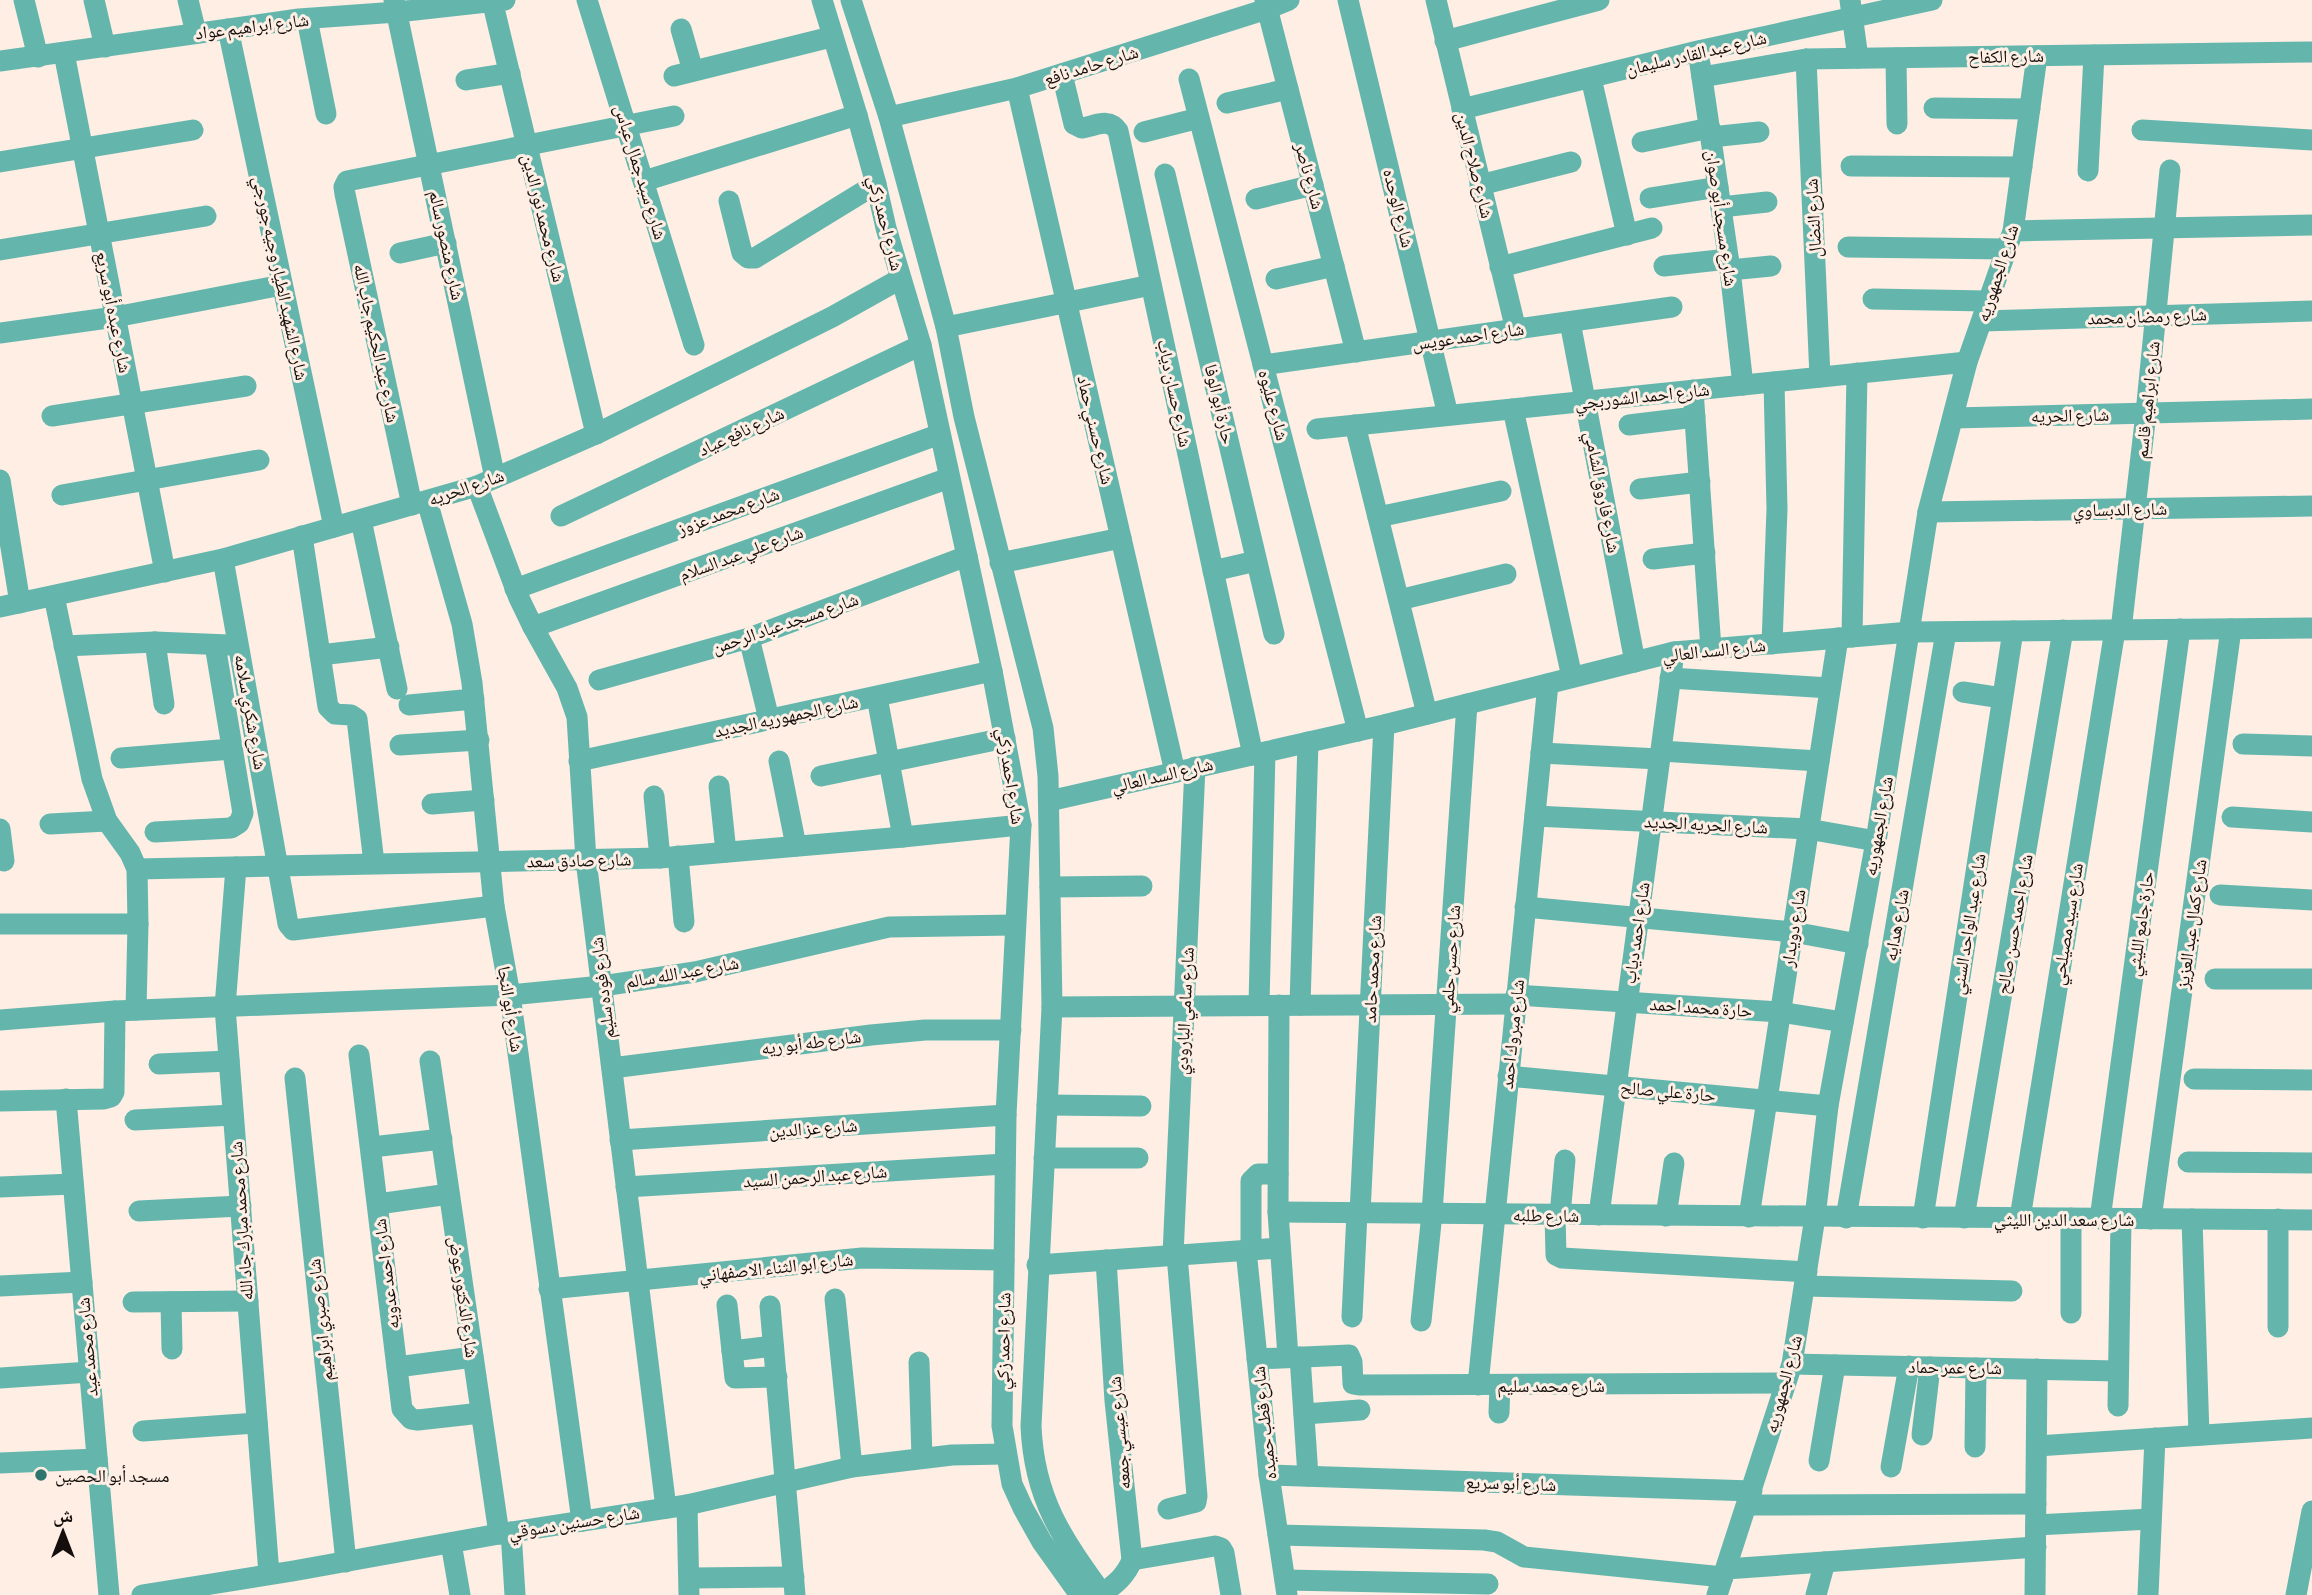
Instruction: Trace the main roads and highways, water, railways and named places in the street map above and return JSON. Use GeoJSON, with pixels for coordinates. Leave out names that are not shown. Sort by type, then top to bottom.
{"type":"FeatureCollection","features":[{"type":"Feature","properties":{"kind":"place","name":"مسجد أبو الحصين"},"geometry":{"type":"Point","coordinates":[41,1475]}}]}
